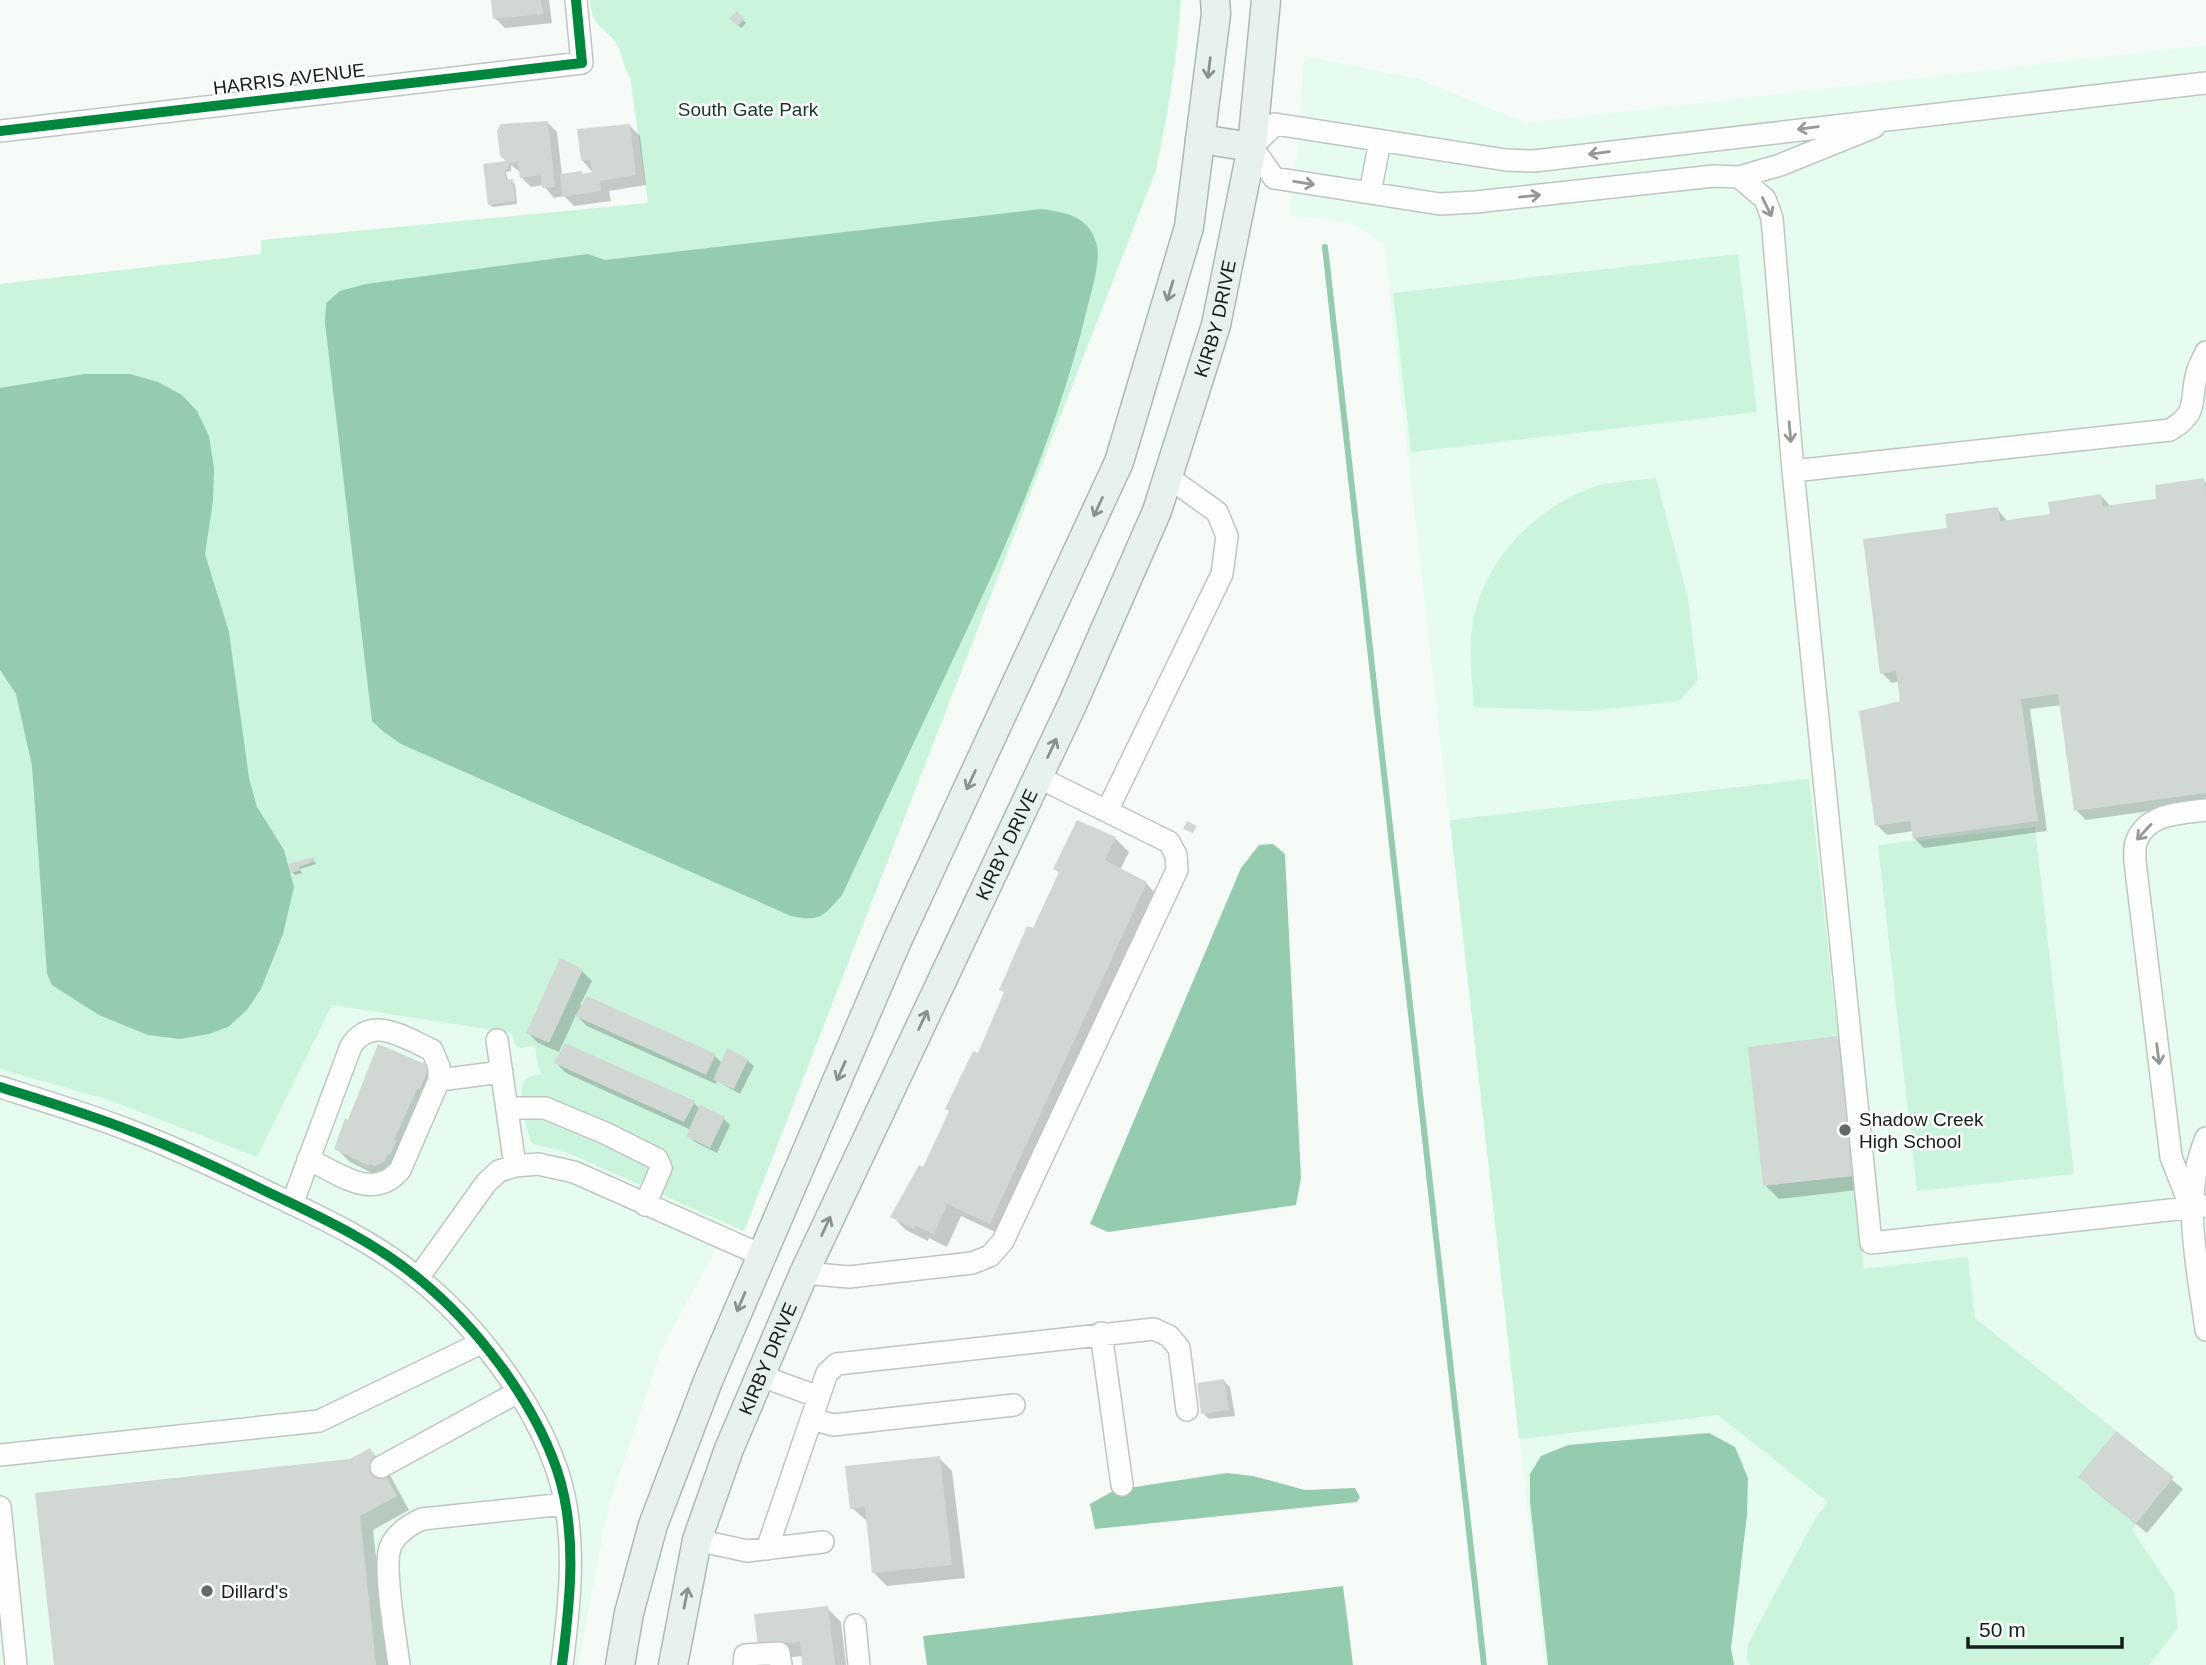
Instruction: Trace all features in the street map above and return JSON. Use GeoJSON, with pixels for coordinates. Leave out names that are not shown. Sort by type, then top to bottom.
{"type":"FeatureCollection","features":[{"type":"Feature","properties":{"kind":"main road"},"geometry":{"type":"LineString","coordinates":[[620,1665],[629,1613],[653,1525],[708,1381],[897,941],[1119,462],[1189,227],[1216,0]]}},
{"type":"Feature","properties":{"kind":"main road","name":"KIRBY DRIVE"},"geometry":{"type":"LineString","coordinates":[[673,1665],[698,1540],[730,1449],[804,1273],[1038,777],[1157,512],[1216,325],[1252,147],[1266,0]]}},
{"type":"Feature","properties":{"kind":"main road"},"geometry":{"type":"LineString","coordinates":[[1200,139],[1252,147]]}},
{"type":"Feature","properties":{"kind":"main road"},"geometry":{"type":"LineString","coordinates":[[761,1255],[804,1273]]}},
{"type":"Feature","properties":{"kind":"main road"},"geometry":{"type":"LineString","coordinates":[[653,1525],[698,1540]]}},
{"type":"Feature","properties":{"kind":"street","name":"HARRIS AVENUE"},"geometry":{"type":"LineString","coordinates":[[0,131],[582,63],[576,0]]}},
{"type":"Feature","properties":{"kind":"street"},"geometry":{"type":"LineString","coordinates":[[1900,117],[1780,165],[1739,177],[1714,176],[1440,204],[1274,178],[1252,147],[1275,124],[1506,160],[1534,161],[1900,117],[2206,83]]}},
{"type":"Feature","properties":{"kind":"street"},"geometry":{"type":"LineString","coordinates":[[1370,193],[1380,141]]}},
{"type":"Feature","properties":{"kind":"street"},"geometry":{"type":"LineString","coordinates":[[1739,177],[1765,199],[1773,218],[1793,471],[1871,1243],[2199,1207]]}},
{"type":"Feature","properties":{"kind":"street"},"geometry":{"type":"LineString","coordinates":[[1793,471],[2170,430],[2186,421],[2194,402],[2197,374],[2206,352]]}},
{"type":"Feature","properties":{"kind":"street"},"geometry":{"type":"LineString","coordinates":[[1107,811],[1222,573],[1227,536],[1217,512],[1168,477]]}},
{"type":"Feature","properties":{"kind":"street"},"geometry":{"type":"LineString","coordinates":[[804,1273],[849,1277],[972,1263],[990,1256],[1003,1241],[1177,870],[1176,855],[1169,842],[1038,777]]}},
{"type":"Feature","properties":{"kind":"street"},"geometry":{"type":"LineString","coordinates":[[2199,1207],[2171,1157],[2135,851],[2136,841],[2147,825],[2166,815],[2206,810]]}},
{"type":"Feature","properties":{"kind":"street"},"geometry":{"type":"LineString","coordinates":[[292,1204],[308,1159],[351,1046],[357,1037],[367,1031],[390,1031],[432,1050],[439,1067],[439,1080],[400,1170],[383,1184],[361,1184],[308,1159]]}},
{"type":"Feature","properties":{"kind":"street"},"geometry":{"type":"LineString","coordinates":[[497,1040],[515,1166]]}},
{"type":"Feature","properties":{"kind":"street"},"geometry":{"type":"LineString","coordinates":[[439,1080],[502,1072]]}},
{"type":"Feature","properties":{"kind":"street"},"geometry":{"type":"LineString","coordinates":[[0,1087],[132,1131],[195,1157],[372,1247],[418,1278],[481,1343],[518,1392],[557,1471],[565,1504],[570,1559],[568,1616],[562,1665]]}},
{"type":"Feature","properties":{"kind":"street"},"geometry":{"type":"LineString","coordinates":[[507,1108],[545,1108],[606,1133],[657,1159],[661,1168],[645,1205]]}},
{"type":"Feature","properties":{"kind":"street"},"geometry":{"type":"LineString","coordinates":[[2206,1138],[2197,1159],[2206,1330]]}},
{"type":"Feature","properties":{"kind":"street"},"geometry":{"type":"LineString","coordinates":[[418,1278],[486,1182],[499,1171],[538,1164],[574,1172],[761,1255]]}},
{"type":"Feature","properties":{"kind":"street"},"geometry":{"type":"LineString","coordinates":[[767,1549],[827,1373],[836,1364],[1154,1329],[1169,1336],[1179,1348],[1187,1410]]}},
{"type":"Feature","properties":{"kind":"street"},"geometry":{"type":"LineString","coordinates":[[1101,1333],[1122,1485]]}},
{"type":"Feature","properties":{"kind":"street"},"geometry":{"type":"LineString","coordinates":[[0,1455],[319,1421],[481,1343]]}},
{"type":"Feature","properties":{"kind":"street"},"geometry":{"type":"LineString","coordinates":[[761,1376],[819,1397]]}},
{"type":"Feature","properties":{"kind":"street"},"geometry":{"type":"LineString","coordinates":[[381,1467],[518,1392]]}},
{"type":"Feature","properties":{"kind":"street"},"geometry":{"type":"LineString","coordinates":[[812,1419],[834,1425],[1014,1405]]}},
{"type":"Feature","properties":{"kind":"street"},"geometry":{"type":"LineString","coordinates":[[399,1665],[387,1564],[390,1547],[408,1525],[422,1519],[565,1504]]}},
{"type":"Feature","properties":{"kind":"street"},"geometry":{"type":"LineString","coordinates":[[0,1507],[16,1665]]}},
{"type":"Feature","properties":{"kind":"street"},"geometry":{"type":"LineString","coordinates":[[698,1540],[747,1551],[823,1542]]}},
{"type":"Feature","properties":{"kind":"street"},"geometry":{"type":"LineString","coordinates":[[855,1626],[859,1665]]}},
{"type":"Feature","properties":{"kind":"street"},"geometry":{"type":"LineString","coordinates":[[744,1665],[745,1655],[779,1653],[781,1665]]}},
{"type":"Feature","properties":{"kind":"shaded area","name":"Shadow Creek High School"},"geometry":{"type":"Polygon","coordinates":[[[2206,45],[2206,1665],[1545,1665],[1384,244],[1352,223],[1289,215],[1297,154],[1304,56],[1419,79],[1525,123],[2206,45]]]}},
{"type":"Feature","properties":{"kind":"shaded area"},"geometry":{"type":"Polygon","coordinates":[[[1041,209],[1067,214],[1081,221],[1092,233],[1098,249],[1095,276],[1075,356],[1027,493],[989,582],[842,895],[825,913],[815,918],[791,916],[401,744],[372,721],[325,323],[326,303],[340,291],[366,284],[588,254],[605,260],[1041,209]]]}},
{"type":"Feature","properties":{"kind":"shaded area"},"geometry":{"type":"Polygon","coordinates":[[[85,374],[130,374],[158,382],[182,395],[197,411],[209,436],[214,468],[213,501],[205,554],[229,632],[249,778],[257,807],[284,850],[294,887],[283,934],[261,989],[247,1010],[228,1027],[209,1034],[180,1039],[148,1035],[99,1015],[52,985],[47,974],[32,766],[16,694],[0,670],[0,388],[85,374]]]}},
{"type":"Feature","properties":{"kind":"shaded area"},"geometry":{"type":"Polygon","coordinates":[[[1273,844],[1285,854],[1301,1178],[1296,1205],[1108,1232],[1090,1224],[1241,868],[1259,845],[1273,844]]]}},
{"type":"Feature","properties":{"kind":"shaded area"},"geometry":{"type":"Polygon","coordinates":[[[332,1005],[512,1033],[516,1045],[521,1048],[535,1046],[541,1074],[530,1076],[521,1090],[528,1136],[730,1223],[661,1350],[608,1508],[578,1665],[0,1665],[0,1069],[109,1100],[332,1005]]]}},
{"type":"Feature","properties":{"kind":"shaded area"},"geometry":{"type":"Polygon","coordinates":[[[1709,1433],[1735,1447],[1748,1478],[1747,1515],[1731,1648],[1734,1665],[1548,1665],[1530,1502],[1530,1474],[1541,1456],[1568,1445],[1709,1433]]]}},
{"type":"Feature","properties":{"kind":"shaded area"},"geometry":{"type":"Polygon","coordinates":[[[1227,1473],[1253,1476],[1305,1490],[1355,1488],[1360,1497],[1357,1502],[1095,1529],[1090,1504],[1115,1490],[1227,1473]]]}},
{"type":"Feature","properties":{"kind":"shaded area"},"geometry":{"type":"Polygon","coordinates":[[[1343,1586],[1353,1665],[927,1665],[923,1636],[1343,1586]]]}},
{"type":"Feature","properties":{"kind":"green space","name":"South Gate Park"},"geometry":{"type":"Polygon","coordinates":[[[590,0],[1181,0],[1172,85],[1156,170],[744,1231],[563,1151],[531,1142],[524,1111],[523,1085],[528,1078],[541,1074],[535,1046],[521,1048],[515,1045],[512,1033],[332,1005],[257,1157],[109,1100],[0,1069],[0,284],[261,254],[261,240],[648,203],[630,77],[616,43],[595,19],[590,0]]]}},
{"type":"Feature","properties":{"kind":"green space"},"geometry":{"type":"Polygon","coordinates":[[[1738,254],[1757,412],[1411,452],[1393,293],[1738,254]]]}},
{"type":"Feature","properties":{"kind":"green space"},"geometry":{"type":"Polygon","coordinates":[[[1656,478],[1688,598],[1698,680],[1679,701],[1589,711],[1474,707],[1471,654],[1473,622],[1487,579],[1514,541],[1548,510],[1588,489],[1656,478]]]}},
{"type":"Feature","properties":{"kind":"green space"},"geometry":{"type":"Polygon","coordinates":[[[1809,779],[1864,1269],[1968,1257],[1975,1318],[2174,1477],[2132,1530],[2174,1592],[2178,1628],[2149,1665],[1750,1665],[1747,1660],[1748,1644],[1815,1519],[1828,1502],[1718,1415],[1519,1439],[1450,820],[1809,779]]]}},
{"type":"Feature","properties":{"kind":"green space"},"geometry":{"type":"Polygon","coordinates":[[[2035,827],[2074,1174],[1917,1191],[1878,845],[2035,827]]]}},
{"type":"Feature","properties":{"kind":"building"},"geometry":{"type":"Polygon","coordinates":[[[491,0],[541,0],[543,14],[493,19],[491,0]]]}},
{"type":"Feature","properties":{"kind":"building"},"geometry":{"type":"Polygon","coordinates":[[[737,11],[745,19],[737,26],[729,18],[737,11]]]}},
{"type":"Feature","properties":{"kind":"building"},"geometry":{"type":"Polygon","coordinates":[[[548,121],[555,187],[542,188],[541,175],[520,178],[518,162],[509,163],[509,169],[505,170],[506,180],[513,179],[515,201],[488,205],[483,164],[506,161],[500,156],[497,131],[500,124],[548,121]]]}},
{"type":"Feature","properties":{"kind":"building"},"geometry":{"type":"Polygon","coordinates":[[[630,124],[636,175],[600,181],[601,191],[562,197],[560,174],[592,172],[590,160],[581,161],[577,129],[630,124]]]}},
{"type":"Feature","properties":{"kind":"building"},"geometry":{"type":"Polygon","coordinates":[[[2204,478],[2206,793],[2074,811],[2058,694],[2021,699],[2038,821],[1913,838],[1910,821],[1875,826],[1859,711],[1900,701],[1896,671],[1880,674],[1863,539],[1947,528],[1945,514],[1998,507],[2000,521],[2050,514],[2048,502],[2101,494],[2103,506],[2156,499],[2155,485],[2204,478]]]}},
{"type":"Feature","properties":{"kind":"building"},"geometry":{"type":"Polygon","coordinates":[[[1077,820],[1116,837],[1105,860],[1147,882],[990,1224],[947,1204],[934,1234],[916,1226],[914,1229],[890,1217],[919,1165],[923,1167],[949,1111],[945,1109],[973,1051],[978,1053],[1004,992],[999,990],[1027,926],[1033,928],[1059,872],[1053,869],[1077,820]]]}},
{"type":"Feature","properties":{"kind":"building"},"geometry":{"type":"Polygon","coordinates":[[[1187,821],[1197,826],[1193,833],[1183,829],[1187,821]]]}},
{"type":"Feature","properties":{"kind":"building"},"geometry":{"type":"Polygon","coordinates":[[[313,857],[315,861],[291,873],[288,864],[313,857]]]}},
{"type":"Feature","properties":{"kind":"building"},"geometry":{"type":"Polygon","coordinates":[[[560,958],[583,969],[549,1043],[526,1033],[560,958]]]}},
{"type":"Feature","properties":{"kind":"building"},"geometry":{"type":"Polygon","coordinates":[[[587,996],[716,1054],[706,1075],[575,1016],[587,996]]]}},
{"type":"Feature","properties":{"kind":"building"},"geometry":{"type":"Polygon","coordinates":[[[1838,1036],[1854,1176],[1763,1186],[1748,1047],[1838,1036]]]}},
{"type":"Feature","properties":{"kind":"building"},"geometry":{"type":"Polygon","coordinates":[[[565,1043],[695,1101],[684,1122],[554,1063],[565,1043]]]}},
{"type":"Feature","properties":{"kind":"building"},"geometry":{"type":"Polygon","coordinates":[[[378,1044],[430,1066],[394,1140],[397,1140],[390,1155],[388,1154],[384,1162],[369,1166],[334,1149],[378,1044]]]}},
{"type":"Feature","properties":{"kind":"building"},"geometry":{"type":"Polygon","coordinates":[[[727,1048],[748,1059],[734,1089],[713,1080],[727,1048]]]}},
{"type":"Feature","properties":{"kind":"building"},"geometry":{"type":"Polygon","coordinates":[[[700,1105],[725,1117],[710,1148],[686,1136],[700,1105]]]}},
{"type":"Feature","properties":{"kind":"building"},"geometry":{"type":"Polygon","coordinates":[[[1224,1379],[1229,1410],[1201,1414],[1197,1383],[1224,1379]]]}},
{"type":"Feature","properties":{"kind":"building"},"geometry":{"type":"Polygon","coordinates":[[[2116,1431],[2174,1477],[2136,1524],[2078,1477],[2116,1431]]]}},
{"type":"Feature","properties":{"kind":"building","name":"Dillard's"},"geometry":{"type":"Polygon","coordinates":[[[370,1448],[397,1496],[360,1516],[376,1665],[54,1665],[35,1493],[350,1459],[370,1448]]]}},
{"type":"Feature","properties":{"kind":"building"},"geometry":{"type":"Polygon","coordinates":[[[940,1456],[952,1565],[872,1573],[865,1507],[850,1509],[845,1466],[940,1456]]]}},
{"type":"Feature","properties":{"kind":"building"},"geometry":{"type":"Polygon","coordinates":[[[828,1606],[835,1665],[802,1665],[800,1642],[758,1646],[754,1614],[828,1606]]]}},
{"type":"Feature","properties":{"kind":"waterway"},"geometry":{"type":"LineString","coordinates":[[1325,247],[1484,1665]]}},
{"type":"Feature","properties":{"kind":"cycle path"},"geometry":{"type":"LineString","coordinates":[[0,131],[582,63],[576,0]]}},
{"type":"Feature","properties":{"kind":"cycle path"},"geometry":{"type":"LineString","coordinates":[[0,1087],[150,1138],[313,1214],[368,1243],[402,1266],[461,1318],[518,1391],[547,1444],[564,1494],[570,1567],[562,1665]]}},
{"type":"Feature","properties":{"kind":"place","name":"Shadow Creek High School"},"geometry":{"type":"Point","coordinates":[1845,1130]}},
{"type":"Feature","properties":{"kind":"place","name":"Dillard's"},"geometry":{"type":"Point","coordinates":[207,1591]}}]}
